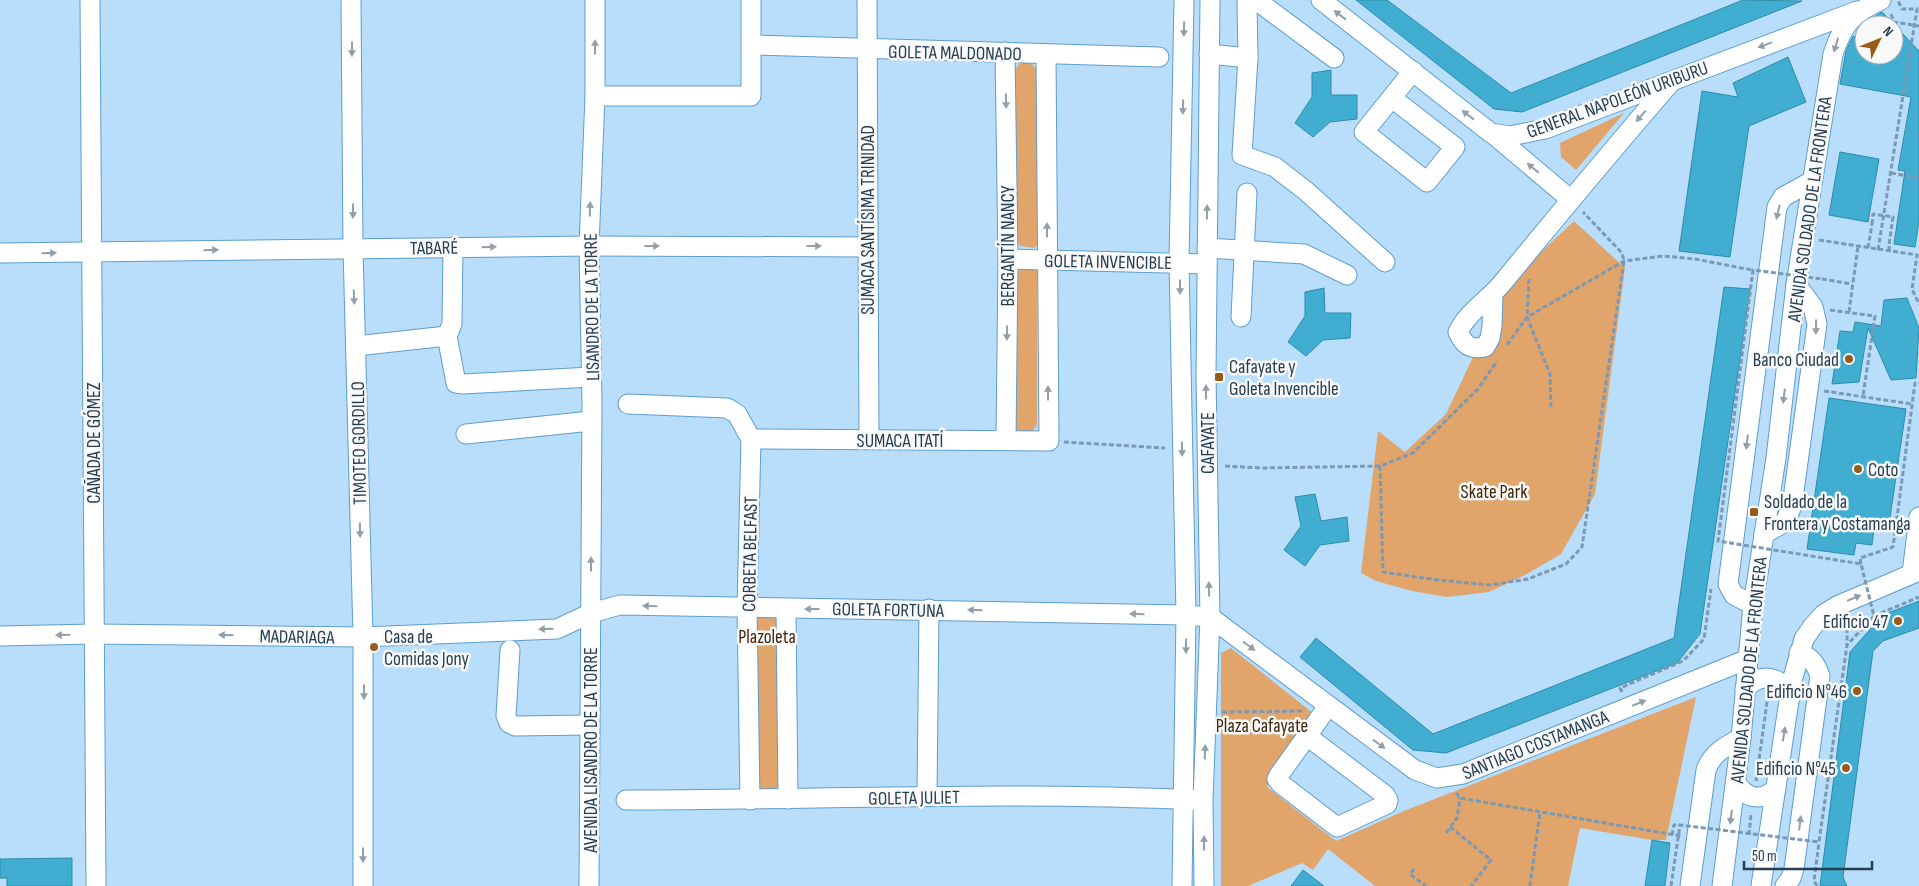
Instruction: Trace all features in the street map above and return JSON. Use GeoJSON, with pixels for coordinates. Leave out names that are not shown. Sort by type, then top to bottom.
{"type":"FeatureCollection","features":[{"type":"Feature","properties":{"kind":"street","name":"CAÑADA DE GÓMEZ"},"geometry":{"type":"LineString","coordinates":[[90,0],[96,886]]}},
{"type":"Feature","properties":{"kind":"street","name":"TIMOTEO GORDILLO"},"geometry":{"type":"LineString","coordinates":[[351,0],[353,248],[364,637],[363,886]]}},
{"type":"Feature","properties":{"kind":"street","name":"LISANDRO DE LA TORRE"},"geometry":{"type":"LineString","coordinates":[[591,613],[589,246],[595,96],[595,0]]}},
{"type":"Feature","properties":{"kind":"street"},"geometry":{"type":"LineString","coordinates":[[595,96],[751,96],[751,0]]}},
{"type":"Feature","properties":{"kind":"street","name":"SUMACA SANTÍSIMA TRINIDAD"},"geometry":{"type":"LineString","coordinates":[[867,0],[869,439]]}},
{"type":"Feature","properties":{"kind":"street","name":"CAFAYATE"},"geometry":{"type":"LineString","coordinates":[[1184,0],[1180,262],[1182,449],[1186,614],[1194,800],[1204,886]]}},
{"type":"Feature","properties":{"kind":"street","name":"CAFAYATE"},"geometry":{"type":"LineString","coordinates":[[1182,886],[1206,712],[1210,617],[1206,465],[1210,0]]}},
{"type":"Feature","properties":{"kind":"street"},"geometry":{"type":"LineString","coordinates":[[1250,0],[1247,4],[1248,58],[1242,155],[1274,167],[1306,191],[1385,262]]}},
{"type":"Feature","properties":{"kind":"street"},"geometry":{"type":"LineString","coordinates":[[1256,0],[1334,58]]}},
{"type":"Feature","properties":{"kind":"street"},"geometry":{"type":"LineString","coordinates":[[1321,0],[1492,133],[1570,199]]}},
{"type":"Feature","properties":{"kind":"street","name":"AVENIDA SOLDADO DE LA FRONTERA"},"geometry":{"type":"LineString","coordinates":[[1722,886],[1741,738],[1753,605],[1776,458],[1796,284],[1833,54],[1839,35],[1848,21],[1860,10],[1884,4]]}},
{"type":"Feature","properties":{"kind":"street","name":"GENERAL NAPOLEÓN URIBURU"},"geometry":{"type":"LineString","coordinates":[[1492,133],[1510,136],[1545,129],[1860,10]]}},
{"type":"Feature","properties":{"kind":"street","name":"GOLETA MALDONADO"},"geometry":{"type":"LineString","coordinates":[[752,45],[867,50],[1159,57]]}},
{"type":"Feature","properties":{"kind":"street","name":"BERGANTÍN NANCY"},"geometry":{"type":"LineString","coordinates":[[1005,52],[1008,259],[1006,440]]}},
{"type":"Feature","properties":{"kind":"street"},"geometry":{"type":"LineString","coordinates":[[1046,54],[1049,441]]}},
{"type":"Feature","properties":{"kind":"street"},"geometry":{"type":"LineString","coordinates":[[1209,54],[1248,58]]}},
{"type":"Feature","properties":{"kind":"street"},"geometry":{"type":"LineString","coordinates":[[1392,98],[1454,148],[1427,182],[1364,132],[1412,71]]}},
{"type":"Feature","properties":{"kind":"street"},"geometry":{"type":"LineString","coordinates":[[1493,294],[1570,199],[1673,80]]}},
{"type":"Feature","properties":{"kind":"street"},"geometry":{"type":"LineString","coordinates":[[1753,605],[1734,595],[1728,584],[1778,207],[1784,197],[1812,181]]}},
{"type":"Feature","properties":{"kind":"street"},"geometry":{"type":"LineString","coordinates":[[1241,317],[1247,193]]}},
{"type":"Feature","properties":{"kind":"street","name":"TABARÉ"},"geometry":{"type":"LineString","coordinates":[[0,253],[453,247],[867,246]]}},
{"type":"Feature","properties":{"kind":"street"},"geometry":{"type":"LineString","coordinates":[[453,247],[452,324],[447,336],[456,383],[591,377]]}},
{"type":"Feature","properties":{"kind":"street","name":"GOLETA INVENCIBLE"},"geometry":{"type":"LineString","coordinates":[[1008,259],[1180,262],[1207,256],[1244,252],[1304,254],[1313,256],[1348,275]]}},
{"type":"Feature","properties":{"kind":"street"},"geometry":{"type":"LineString","coordinates":[[1764,534],[1785,522],[1792,506],[1817,324],[1813,307],[1796,284]]}},
{"type":"Feature","properties":{"kind":"street"},"geometry":{"type":"LineString","coordinates":[[356,346],[447,336]]}},
{"type":"Feature","properties":{"kind":"street"},"geometry":{"type":"LineString","coordinates":[[628,404],[727,408],[737,414],[751,439]]}},
{"type":"Feature","properties":{"kind":"street"},"geometry":{"type":"LineString","coordinates":[[466,434],[591,421]]}},
{"type":"Feature","properties":{"kind":"street","name":"SUMACA ITATÍ"},"geometry":{"type":"LineString","coordinates":[[751,439],[1049,441]]}},
{"type":"Feature","properties":{"kind":"street","name":"CORBETA BELFAST"},"geometry":{"type":"LineString","coordinates":[[750,800],[748,608],[751,439]]}},
{"type":"Feature","properties":{"kind":"street"},"geometry":{"type":"LineString","coordinates":[[1761,886],[1790,698],[1802,646],[1813,626],[1824,614],[1916,572],[1919,517]]}},
{"type":"Feature","properties":{"kind":"street","name":"GOLETA FORTUNA"},"geometry":{"type":"LineString","coordinates":[[591,613],[620,605],[1186,614]]}},
{"type":"Feature","properties":{"kind":"street","name":"CORBETA BELFAST"},"geometry":{"type":"LineString","coordinates":[[786,608],[788,799]]}},
{"type":"Feature","properties":{"kind":"street"},"geometry":{"type":"LineString","coordinates":[[927,796],[929,610]]}},
{"type":"Feature","properties":{"kind":"street","name":"MADARIAGA"},"geometry":{"type":"LineString","coordinates":[[0,636],[94,634],[364,637],[557,629],[591,613]]}},
{"type":"Feature","properties":{"kind":"street","name":"AVENIDA LISANDRO DE LA TORRE"},"geometry":{"type":"LineString","coordinates":[[589,886],[591,613]]}},
{"type":"Feature","properties":{"kind":"street"},"geometry":{"type":"LineString","coordinates":[[1186,614],[1210,617]]}},
{"type":"Feature","properties":{"kind":"street","name":"SANTIAGO COSTAMANGA"},"geometry":{"type":"LineString","coordinates":[[1210,617],[1415,770],[1437,778],[1447,778],[1463,774],[1748,659]]}},
{"type":"Feature","properties":{"kind":"street"},"geometry":{"type":"LineString","coordinates":[[1785,886],[1791,878],[1794,868],[1820,676],[1816,666],[1807,656],[1802,646]]}},
{"type":"Feature","properties":{"kind":"street"},"geometry":{"type":"LineString","coordinates":[[510,650],[506,716],[509,723],[515,726],[589,725]]}},
{"type":"Feature","properties":{"kind":"street"},"geometry":{"type":"LineString","coordinates":[[1746,689],[1752,682],[1761,678],[1771,678],[1780,681],[1787,688],[1790,698]]}},
{"type":"Feature","properties":{"kind":"street"},"geometry":{"type":"LineString","coordinates":[[1307,736],[1385,795],[1388,800],[1387,804],[1337,827],[1277,779],[1307,736],[1323,702]]}},
{"type":"Feature","properties":{"kind":"street"},"geometry":{"type":"LineString","coordinates":[[1690,886],[1709,760],[1741,738]]}},
{"type":"Feature","properties":{"kind":"street"},"geometry":{"type":"LineString","coordinates":[[1736,782],[1746,794],[1754,797],[1769,795],[1776,789]]}},
{"type":"Feature","properties":{"kind":"street","name":"GOLETA JULIET"},"geometry":{"type":"LineString","coordinates":[[626,800],[750,800],[927,796],[1194,800]]}},
{"type":"Feature","properties":{"kind":"path"},"geometry":{"type":"LineString","coordinates":[[1884,4],[1894,22],[1917,25]]}},
{"type":"Feature","properties":{"kind":"path"},"geometry":{"type":"LineString","coordinates":[[1878,250],[1912,40],[1917,25],[1917,9],[1902,9]]}},
{"type":"Feature","properties":{"kind":"path"},"geometry":{"type":"LineString","coordinates":[[1890,173],[1919,178]]}},
{"type":"Feature","properties":{"kind":"path"},"geometry":{"type":"LineString","coordinates":[[1380,466],[1383,572],[1490,585],[1528,579],[1566,564],[1582,547],[1624,262],[1622,253],[1570,199]]}},
{"type":"Feature","properties":{"kind":"path"},"geometry":{"type":"LineString","coordinates":[[1868,248],[1873,214],[1893,217],[1888,251]]}},
{"type":"Feature","properties":{"kind":"path"},"geometry":{"type":"LineString","coordinates":[[1804,238],[1917,255],[1912,289],[1919,304]]}},
{"type":"Feature","properties":{"kind":"path"},"geometry":{"type":"LineString","coordinates":[[1849,312],[1858,246]]}},
{"type":"Feature","properties":{"kind":"path"},"geometry":{"type":"LineString","coordinates":[[1505,349],[1527,316],[1624,262],[1663,256],[1695,259],[1738,268],[1852,284]]}},
{"type":"Feature","properties":{"kind":"path"},"geometry":{"type":"LineString","coordinates":[[1716,551],[1753,270]]}},
{"type":"Feature","properties":{"kind":"path"},"geometry":{"type":"LineString","coordinates":[[1529,278],[1527,316],[1550,374],[1551,409]]}},
{"type":"Feature","properties":{"kind":"path"},"geometry":{"type":"LineString","coordinates":[[1813,307],[1875,316],[1863,396]]}},
{"type":"Feature","properties":{"kind":"path"},"geometry":{"type":"LineString","coordinates":[[1206,465],[1262,468],[1380,466],[1413,453],[1478,389],[1500,357]]}},
{"type":"Feature","properties":{"kind":"path"},"geometry":{"type":"LineString","coordinates":[[1874,616],[1860,558],[1893,547],[1912,404],[1917,383]]}},
{"type":"Feature","properties":{"kind":"path"},"geometry":{"type":"LineString","coordinates":[[1818,390],[1912,404]]}},
{"type":"Feature","properties":{"kind":"path"},"geometry":{"type":"LineString","coordinates":[[1049,441],[1182,449]]}},
{"type":"Feature","properties":{"kind":"path"},"geometry":{"type":"LineString","coordinates":[[1718,541],[1861,564]]}},
{"type":"Feature","properties":{"kind":"path"},"geometry":{"type":"LineString","coordinates":[[1620,688],[1683,661],[1704,639],[1712,580]]}},
{"type":"Feature","properties":{"kind":"path"},"geometry":{"type":"LineString","coordinates":[[1847,645],[1874,616],[1919,598]]}},
{"type":"Feature","properties":{"kind":"path"},"geometry":{"type":"LineString","coordinates":[[1816,886],[1814,881],[1847,645],[1847,626]]}},
{"type":"Feature","properties":{"kind":"path"},"geometry":{"type":"LineString","coordinates":[[1206,712],[1308,711],[1323,702]]}},
{"type":"Feature","properties":{"kind":"path"},"geometry":{"type":"LineString","coordinates":[[1446,833],[1457,818],[1460,798],[1447,778]]}},
{"type":"Feature","properties":{"kind":"path"},"geometry":{"type":"LineString","coordinates":[[1460,798],[1672,835],[1674,825],[1680,825],[1819,842]]}},
{"type":"Feature","properties":{"kind":"path"},"geometry":{"type":"LineString","coordinates":[[1530,886],[1540,812]]}},
{"type":"Feature","properties":{"kind":"path"},"geometry":{"type":"LineString","coordinates":[[1671,886],[1680,825]]}},
{"type":"Feature","properties":{"kind":"path"},"geometry":{"type":"LineString","coordinates":[[1450,827],[1491,860],[1471,886]]}},
{"type":"Feature","properties":{"kind":"path"},"geometry":{"type":"LineString","coordinates":[[1414,870],[1410,874],[1426,886]]}},
{"type":"Feature","properties":{"kind":"green space"},"geometry":{"type":"Polygon","coordinates":[[[1025,62],[1032,64],[1038,71],[1040,243],[1034,248],[1020,246],[1016,238],[1014,71],[1019,64],[1025,62]]]}},
{"type":"Feature","properties":{"kind":"green space"},"geometry":{"type":"Polygon","coordinates":[[[1624,113],[1576,170],[1561,157],[1560,143],[1624,113]]]}},
{"type":"Feature","properties":{"kind":"green space","name":"Skate Park"},"geometry":{"type":"Polygon","coordinates":[[[1574,221],[1625,268],[1595,494],[1561,554],[1525,575],[1489,592],[1447,597],[1412,591],[1376,581],[1361,573],[1378,431],[1405,452],[1446,414],[1502,296],[1537,256],[1574,221]]]}},
{"type":"Feature","properties":{"kind":"green space"},"geometry":{"type":"Polygon","coordinates":[[[1021,266],[1033,266],[1037,271],[1037,425],[1029,436],[1015,433],[1012,427],[1018,273],[1021,266]]]}},
{"type":"Feature","properties":{"kind":"green space","name":"Plazoleta"},"geometry":{"type":"Polygon","coordinates":[[[747,608],[786,609],[788,799],[750,800],[747,608]]]}},
{"type":"Feature","properties":{"kind":"green space","name":"Plaza Cafayate"},"geometry":{"type":"Polygon","coordinates":[[[1231,648],[1319,718],[1267,787],[1336,841],[1404,811],[1696,697],[1666,840],[1652,840],[1580,828],[1568,886],[1375,886],[1328,849],[1313,870],[1302,863],[1248,886],[1221,886],[1221,653],[1231,648]]]}},
{"type":"Feature","properties":{"kind":"building"},"geometry":{"type":"Polygon","coordinates":[[[1356,0],[1387,0],[1511,93],[1743,0],[1802,1],[1522,112],[1494,109],[1356,0]]]}},
{"type":"Feature","properties":{"kind":"building"},"geometry":{"type":"Polygon","coordinates":[[[1904,35],[1919,51],[1919,221],[1915,247],[1894,244],[1905,171],[1898,170],[1911,97],[1840,84],[1846,51],[1853,36],[1854,65],[1904,65],[1904,35]]]}},
{"type":"Feature","properties":{"kind":"building"},"geometry":{"type":"Polygon","coordinates":[[[1788,57],[1806,102],[1749,126],[1730,257],[1679,251],[1702,91],[1738,97],[1733,83],[1788,57]]]}},
{"type":"Feature","properties":{"kind":"building"},"geometry":{"type":"Polygon","coordinates":[[[1331,70],[1331,95],[1357,95],[1357,119],[1330,122],[1313,137],[1295,123],[1312,97],[1312,73],[1331,70]]]}},
{"type":"Feature","properties":{"kind":"building"},"geometry":{"type":"Polygon","coordinates":[[[1840,152],[1879,159],[1868,222],[1829,215],[1840,152]]]}},
{"type":"Feature","properties":{"kind":"building"},"geometry":{"type":"Polygon","coordinates":[[[1724,287],[1750,289],[1700,634],[1677,663],[1446,753],[1413,750],[1300,657],[1316,638],[1433,734],[1674,638],[1724,287]]]}},
{"type":"Feature","properties":{"kind":"building"},"geometry":{"type":"Polygon","coordinates":[[[1324,288],[1325,313],[1351,313],[1350,338],[1323,340],[1306,356],[1288,342],[1305,316],[1305,292],[1324,288]]]}},
{"type":"Feature","properties":{"kind":"building"},"geometry":{"type":"Polygon","coordinates":[[[1907,298],[1919,328],[1916,378],[1891,380],[1868,328],[1859,382],[1832,384],[1840,331],[1853,332],[1855,322],[1881,326],[1884,300],[1907,298]]]}},
{"type":"Feature","properties":{"kind":"building","name":"Coto"},"geometry":{"type":"Polygon","coordinates":[[[1829,398],[1906,409],[1888,531],[1874,529],[1872,545],[1856,543],[1854,555],[1807,549],[1829,398]]]}},
{"type":"Feature","properties":{"kind":"building"},"geometry":{"type":"Polygon","coordinates":[[[1315,494],[1321,521],[1347,517],[1349,541],[1320,545],[1305,566],[1284,550],[1301,526],[1295,497],[1315,494]]]}},
{"type":"Feature","properties":{"kind":"building"},"geometry":{"type":"Polygon","coordinates":[[[1919,601],[1919,628],[1883,641],[1873,651],[1843,877],[1847,886],[1820,886],[1850,652],[1883,615],[1919,601]]]}},
{"type":"Feature","properties":{"kind":"building"},"geometry":{"type":"Polygon","coordinates":[[[1652,840],[1670,843],[1665,886],[1645,886],[1652,840]]]}},
{"type":"Feature","properties":{"kind":"building"},"geometry":{"type":"Polygon","coordinates":[[[72,858],[72,886],[7,886],[7,878],[0,878],[0,859],[72,858]]]}},
{"type":"Feature","properties":{"kind":"building"},"geometry":{"type":"Polygon","coordinates":[[[1303,870],[1324,886],[1291,886],[1303,870]]]}},
{"type":"Feature","properties":{"kind":"place","name":"Banco Ciudad"},"geometry":{"type":"Point","coordinates":[1849,359]}},
{"type":"Feature","properties":{"kind":"place","name":"Cafayate y Goleta Invencible"},"geometry":{"type":"Point","coordinates":[1219,377]}},
{"type":"Feature","properties":{"kind":"place","name":"Coto"},"geometry":{"type":"Point","coordinates":[1858,469]}},
{"type":"Feature","properties":{"kind":"place","name":"Soldado de la Frontera y Costamanga"},"geometry":{"type":"Point","coordinates":[1754,512]}},
{"type":"Feature","properties":{"kind":"place","name":"Edificio 47"},"geometry":{"type":"Point","coordinates":[1898,621]}},
{"type":"Feature","properties":{"kind":"place","name":"Casa de Comidas Jony"},"geometry":{"type":"Point","coordinates":[374,647]}},
{"type":"Feature","properties":{"kind":"place","name":"Edificio N°46"},"geometry":{"type":"Point","coordinates":[1857,691]}},
{"type":"Feature","properties":{"kind":"place","name":"Edificio N°45"},"geometry":{"type":"Point","coordinates":[1846,768]}}]}
